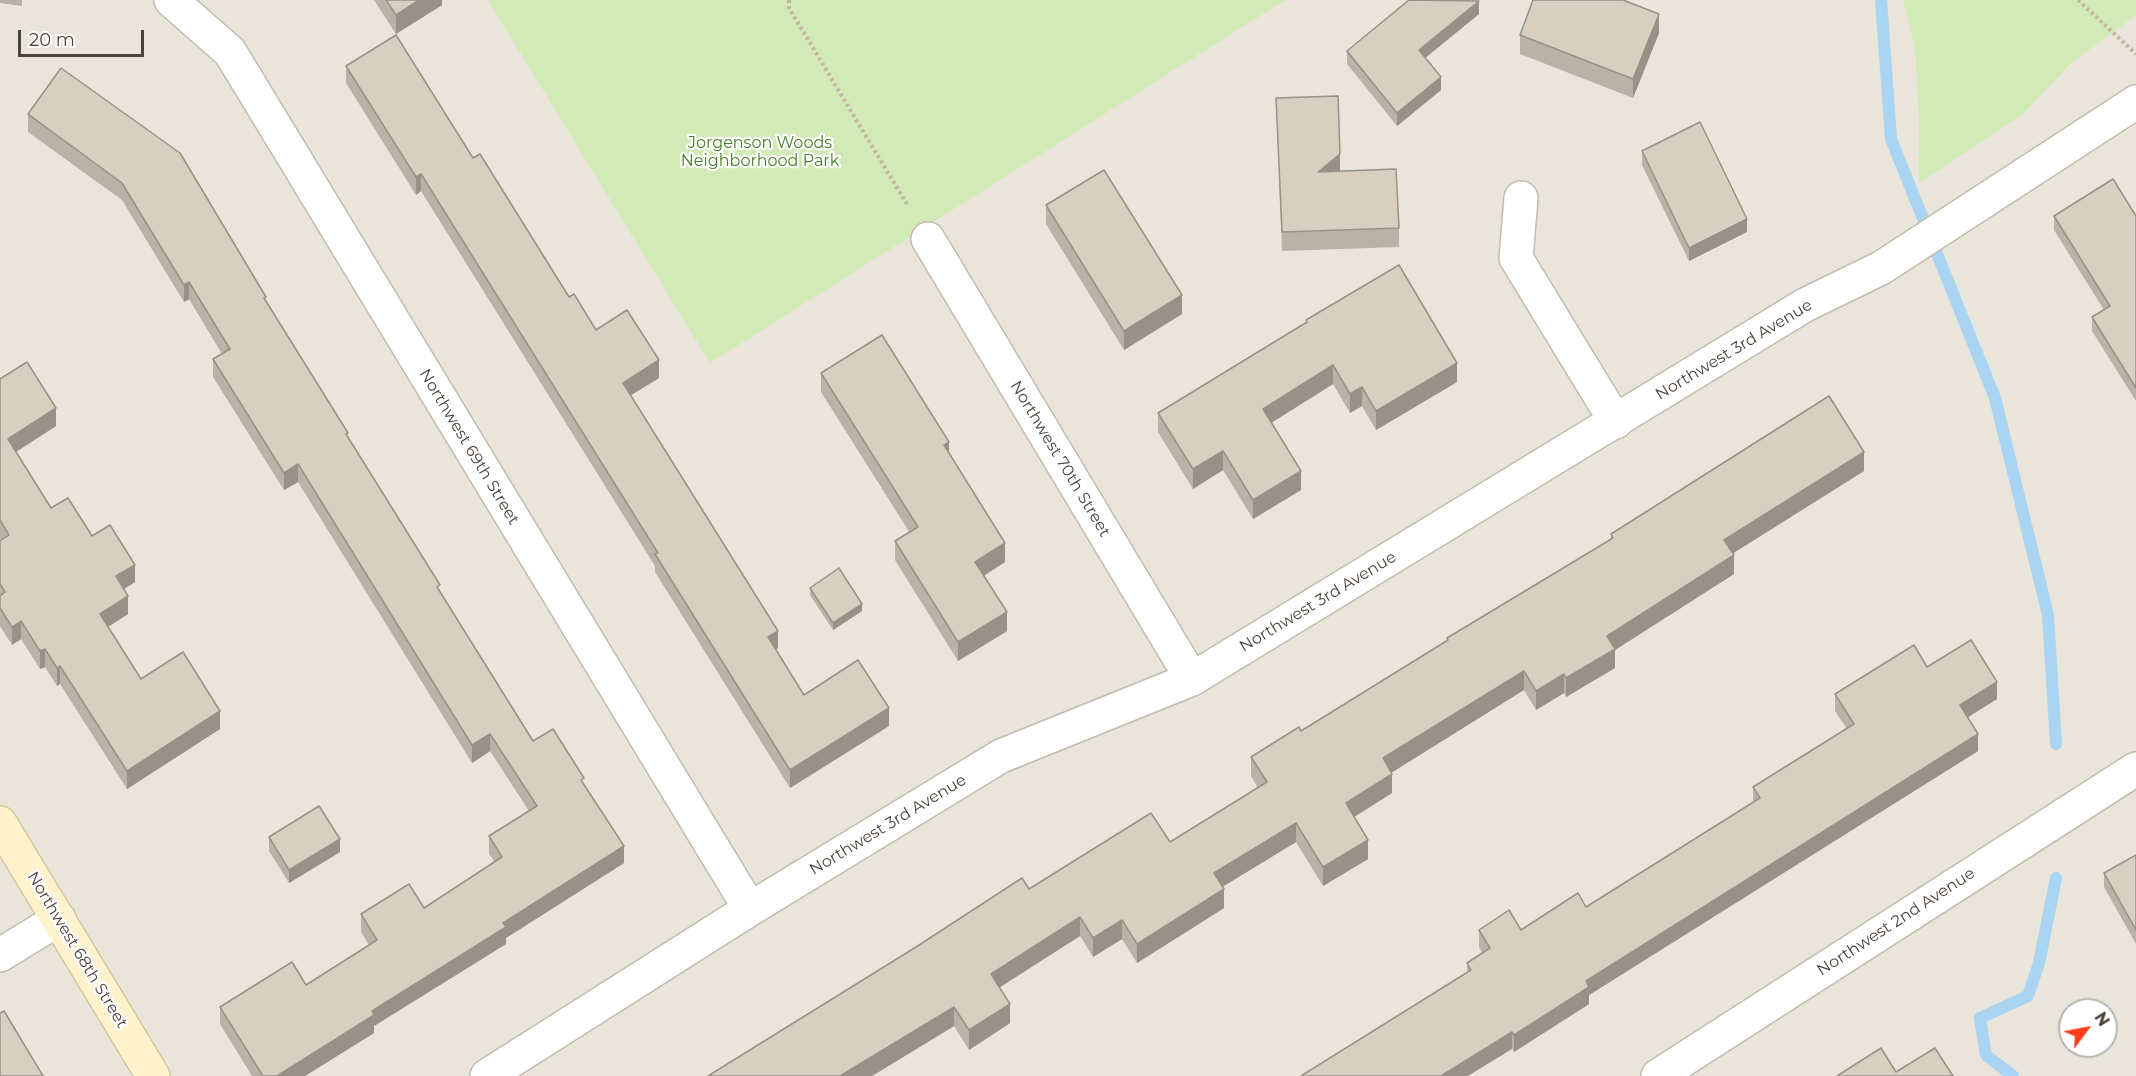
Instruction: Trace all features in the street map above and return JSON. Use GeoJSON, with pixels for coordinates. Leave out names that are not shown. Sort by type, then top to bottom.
{"type":"FeatureCollection","features":[{"type":"Feature","properties":{"kind":"street","name":"Northwest 69th Street"},"geometry":{"type":"LineString","coordinates":[[171,0],[230,52],[750,909]]}},
{"type":"Feature","properties":{"kind":"street","name":"Northwest 3rd Avenue"},"geometry":{"type":"LineString","coordinates":[[487,1076],[750,909],[1001,756],[1192,679],[1805,305],[1881,268],[2135,104]]}},
{"type":"Feature","properties":{"kind":"street"},"geometry":{"type":"LineString","coordinates":[[1521,198],[1516,258],[1616,422]]}},
{"type":"Feature","properties":{"kind":"street","name":"Northwest 70th Street"},"geometry":{"type":"LineString","coordinates":[[928,239],[1192,679]]}},
{"type":"Feature","properties":{"kind":"street","name":"Northwest 2nd Avenue"},"geometry":{"type":"LineString","coordinates":[[1658,1076],[2136,769]]}},
{"type":"Feature","properties":{"kind":"street","name":"Northwest 68th Street"},"geometry":{"type":"LineString","coordinates":[[0,823],[153,1076]]}},
{"type":"Feature","properties":{"kind":"street"},"geometry":{"type":"LineString","coordinates":[[0,956],[59,919]]}},
{"type":"Feature","properties":{"kind":"path"},"geometry":{"type":"LineString","coordinates":[[789,0],[789,8],[928,239]]}},
{"type":"Feature","properties":{"kind":"path"},"geometry":{"type":"LineString","coordinates":[[2078,0],[2136,54]]}},
{"type":"Feature","properties":{"kind":"shaded area"},"geometry":{"type":"Polygon","coordinates":[[[0,0],[2136,0],[2136,1076],[0,1076],[0,0]]]}},
{"type":"Feature","properties":{"kind":"green space","name":"Jorgenson Woods Neighborhood Park"},"geometry":{"type":"Polygon","coordinates":[[[488,0],[1285,0],[710,363],[488,0]]]}},
{"type":"Feature","properties":{"kind":"green space"},"geometry":{"type":"Polygon","coordinates":[[[1903,0],[2136,0],[2136,15],[2071,63],[2022,115],[1919,183],[1919,117],[1915,49],[1903,0]]]}},
{"type":"Feature","properties":{"kind":"building"},"geometry":{"type":"Polygon","coordinates":[[[386,0],[419,0],[396,15],[386,0]]]}},
{"type":"Feature","properties":{"kind":"building"},"geometry":{"type":"Polygon","coordinates":[[[1409,0],[1479,1],[1419,50],[1441,77],[1397,113],[1347,51],[1409,0]]]}},
{"type":"Feature","properties":{"kind":"building"},"geometry":{"type":"Polygon","coordinates":[[[1533,0],[1623,0],[1659,14],[1633,79],[1520,35],[1533,0]]]}},
{"type":"Feature","properties":{"kind":"building"},"geometry":{"type":"Polygon","coordinates":[[[396,35],[473,158],[480,154],[569,297],[574,294],[596,330],[627,310],[659,360],[623,383],[778,631],[768,637],[804,695],[858,660],[889,708],[790,770],[655,554],[658,553],[421,174],[416,177],[346,66],[396,35]]]}},
{"type":"Feature","properties":{"kind":"building"},"geometry":{"type":"Polygon","coordinates":[[[61,68],[180,153],[266,297],[264,298],[440,585],[437,587],[533,741],[553,729],[584,778],[581,780],[624,846],[503,923],[506,927],[372,1011],[374,1015],[277,1076],[263,1076],[220,1007],[292,962],[306,985],[377,940],[361,914],[409,884],[424,908],[502,857],[489,836],[537,806],[490,734],[472,745],[298,464],[284,473],[213,359],[230,349],[189,282],[184,285],[122,183],[28,114],[61,68]]]}},
{"type":"Feature","properties":{"kind":"building"},"geometry":{"type":"Polygon","coordinates":[[[1338,96],[1340,154],[1318,172],[1396,169],[1399,228],[1282,232],[1276,98],[1338,96]]]}},
{"type":"Feature","properties":{"kind":"building"},"geometry":{"type":"Polygon","coordinates":[[[1700,122],[1747,219],[1689,248],[1642,151],[1700,122]]]}},
{"type":"Feature","properties":{"kind":"building"},"geometry":{"type":"Polygon","coordinates":[[[1104,170],[1182,295],[1124,331],[1046,205],[1104,170]]]}},
{"type":"Feature","properties":{"kind":"building"},"geometry":{"type":"Polygon","coordinates":[[[2113,179],[2136,216],[2136,388],[2092,317],[2110,306],[2054,216],[2113,179]]]}},
{"type":"Feature","properties":{"kind":"building"},"geometry":{"type":"Polygon","coordinates":[[[1399,265],[1457,363],[1376,411],[1362,387],[1350,394],[1333,365],[1263,409],[1301,471],[1253,500],[1223,451],[1193,469],[1158,413],[1399,265]]]}},
{"type":"Feature","properties":{"kind":"building"},"geometry":{"type":"Polygon","coordinates":[[[882,335],[949,442],[944,445],[1005,543],[975,562],[1007,612],[958,642],[895,541],[918,527],[821,373],[882,335]]]}},
{"type":"Feature","properties":{"kind":"building"},"geometry":{"type":"Polygon","coordinates":[[[27,362],[56,408],[8,439],[51,508],[68,498],[92,536],[110,525],[135,565],[116,576],[128,596],[100,614],[141,679],[183,652],[220,711],[127,771],[60,666],[57,668],[45,649],[40,651],[21,621],[12,627],[0,608],[0,596],[5,592],[0,584],[0,541],[9,535],[0,520],[0,379],[27,362]]]}},
{"type":"Feature","properties":{"kind":"building"},"geometry":{"type":"Polygon","coordinates":[[[1829,396],[1864,452],[1724,540],[1734,555],[1607,636],[1615,649],[1566,678],[1564,674],[1536,691],[1524,671],[1383,758],[1392,774],[1346,803],[1368,840],[1323,867],[1296,823],[1214,873],[1224,889],[1137,944],[1122,920],[1093,938],[1080,917],[991,974],[1010,1004],[969,1030],[954,1007],[840,1076],[708,1076],[916,947],[1022,878],[1029,889],[1151,813],[1170,842],[1267,782],[1251,757],[1299,727],[1301,731],[1448,640],[1447,638],[1613,538],[1611,534],[1829,396]]]}},
{"type":"Feature","properties":{"kind":"building"},"geometry":{"type":"Polygon","coordinates":[[[839,568],[862,604],[833,623],[810,588],[839,568]]]}},
{"type":"Feature","properties":{"kind":"building"},"geometry":{"type":"Polygon","coordinates":[[[1971,640],[1997,682],[1960,705],[1978,734],[1586,981],[1589,987],[1514,1035],[1512,1032],[1441,1076],[1301,1076],[1471,970],[1467,963],[1490,948],[1479,930],[1509,910],[1521,930],[1578,893],[1586,907],[1760,798],[1753,787],[1854,724],[1835,694],[1914,645],[1927,667],[1971,640]]]}},
{"type":"Feature","properties":{"kind":"building"},"geometry":{"type":"Polygon","coordinates":[[[319,806],[340,839],[289,870],[269,837],[319,806]]]}},
{"type":"Feature","properties":{"kind":"building"},"geometry":{"type":"Polygon","coordinates":[[[2136,855],[2136,930],[2104,873],[2136,855]]]}},
{"type":"Feature","properties":{"kind":"building"},"geometry":{"type":"Polygon","coordinates":[[[4,1011],[43,1076],[0,1076],[0,1013],[4,1011]]]}},
{"type":"Feature","properties":{"kind":"building"},"geometry":{"type":"Polygon","coordinates":[[[1881,1048],[1896,1072],[1935,1048],[1953,1076],[1837,1076],[1881,1048]]]}},
{"type":"Feature","properties":{"kind":"waterway"},"geometry":{"type":"LineString","coordinates":[[1881,0],[1891,139],[1995,398],[2048,615],[2056,744]]}},
{"type":"Feature","properties":{"kind":"waterway"},"geometry":{"type":"LineString","coordinates":[[2013,1076],[1986,1055],[1980,1018],[2028,996],[2039,963],[2056,878]]}}]}
